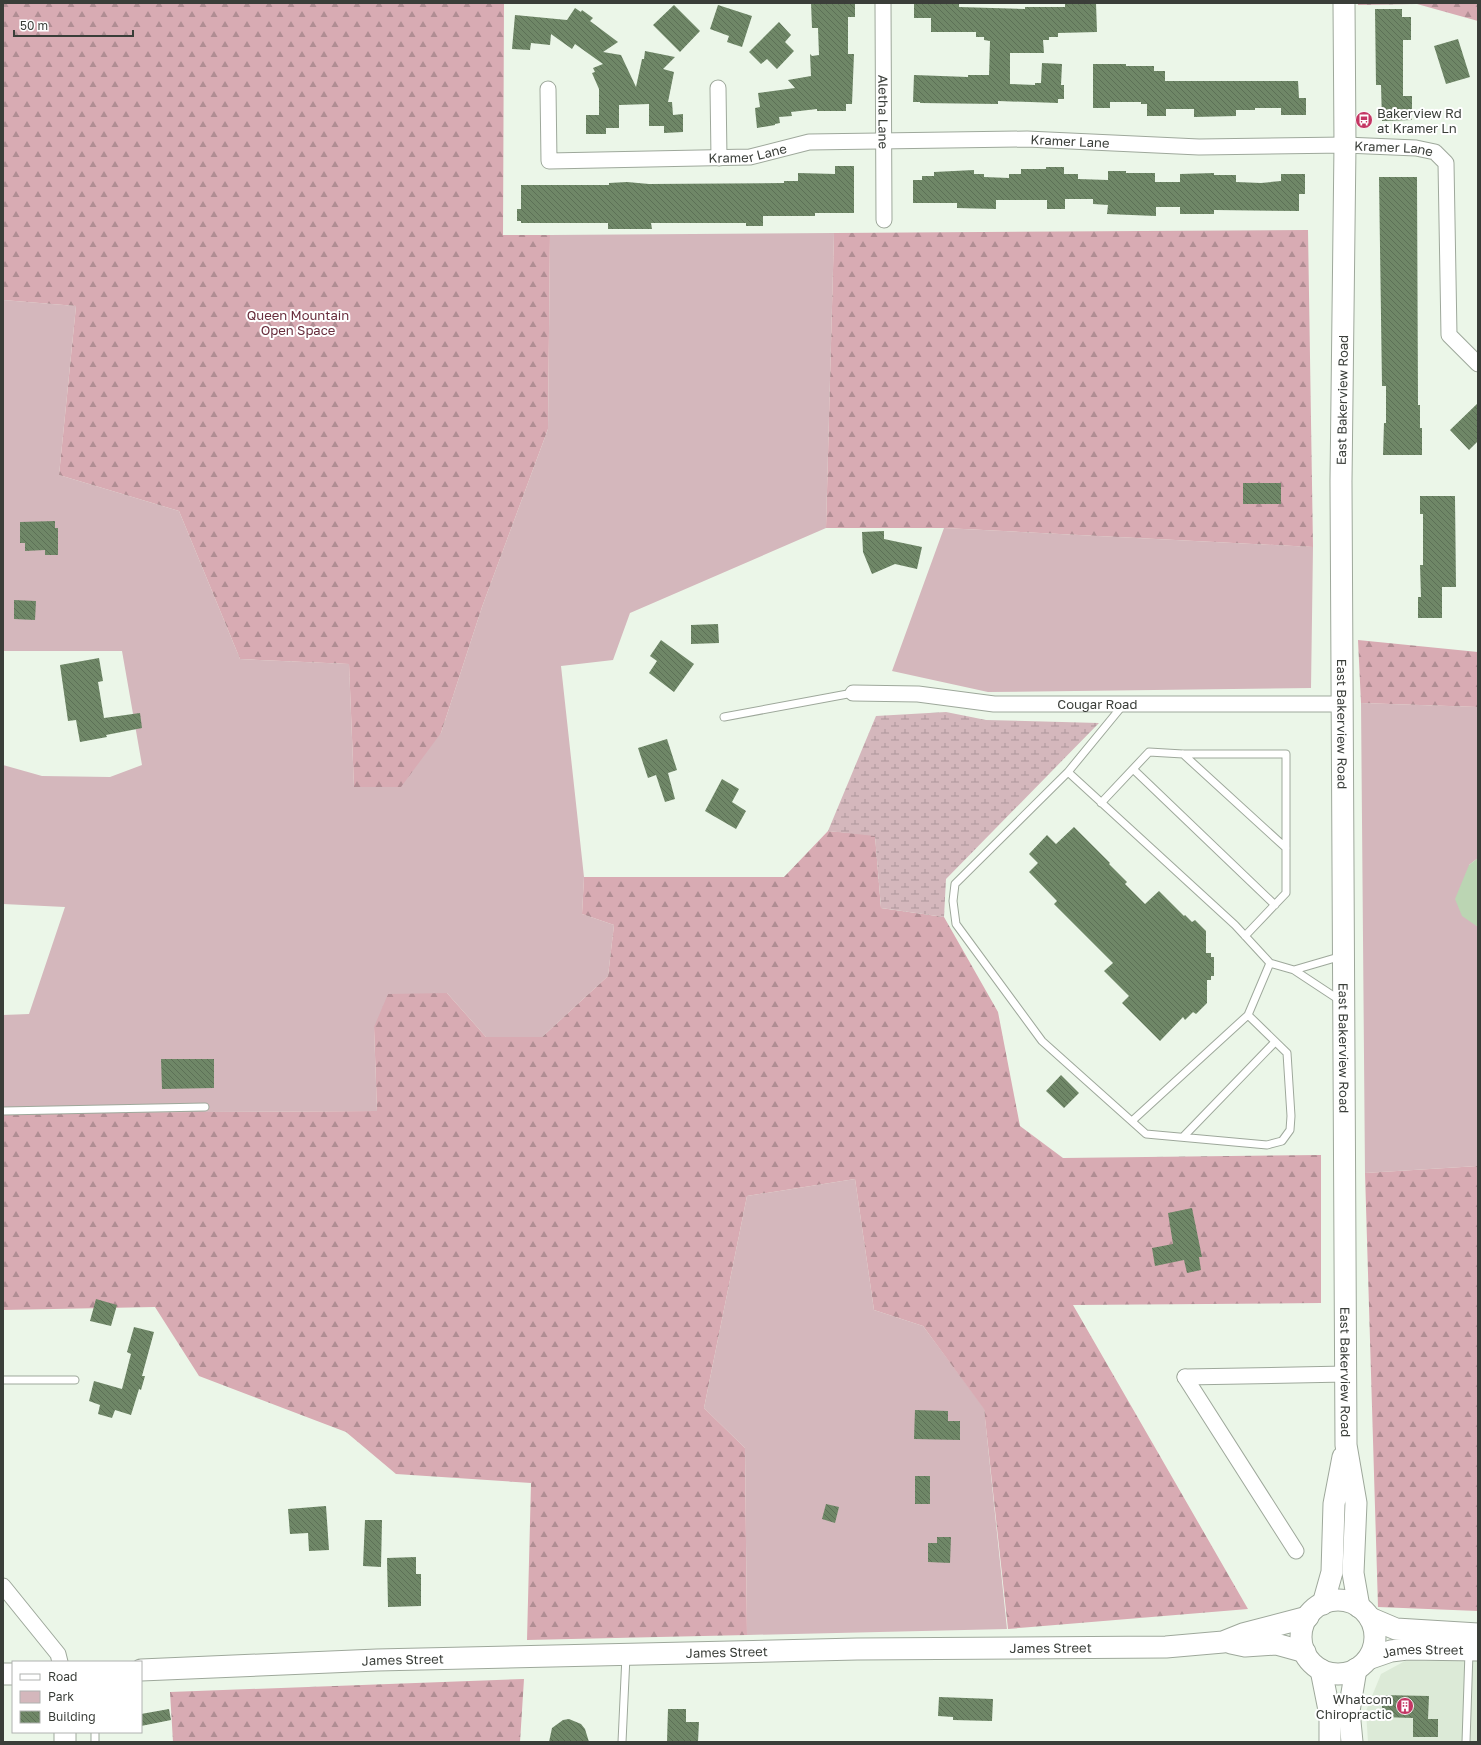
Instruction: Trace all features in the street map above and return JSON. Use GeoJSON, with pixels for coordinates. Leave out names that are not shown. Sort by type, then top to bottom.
{"type":"FeatureCollection","features":[{"type":"Feature","properties":{"kind":"main road","name":"East Bakerview Road"},"geometry":{"type":"LineString","coordinates":[[1344,3],[1345,145],[1341,482],[1346,1444],[1356,1504],[1353,1573],[1364,1612]]}},
{"type":"Feature","properties":{"kind":"main road","name":"East Bakerview Road"},"geometry":{"type":"LineString","coordinates":[[1315,1610],[1332,1572],[1334,1504],[1346,1444]]}},
{"type":"Feature","properties":{"kind":"main road"},"geometry":{"type":"LineString","coordinates":[[1352,1742],[1349,1711],[1362,1664],[1372,1651],[1375,1638],[1373,1625],[1364,1612],[1344,1601],[1330,1601],[1315,1610],[1302,1632],[1305,1652],[1313,1664],[1321,1670],[1341,1674],[1362,1664]]}},
{"type":"Feature","properties":{"kind":"main road","name":"James Street"},"geometry":{"type":"LineString","coordinates":[[142,1670],[377,1660],[626,1654],[857,1649],[1166,1647],[1222,1642],[1315,1610]]}},
{"type":"Feature","properties":{"kind":"main road","name":"James Street"},"geometry":{"type":"LineString","coordinates":[[1364,1612],[1396,1629],[1467,1641]]}},
{"type":"Feature","properties":{"kind":"main road","name":"James Street"},"geometry":{"type":"LineString","coordinates":[[1362,1664],[1391,1651],[1467,1641]]}},
{"type":"Feature","properties":{"kind":"main road"},"geometry":{"type":"LineString","coordinates":[[1222,1642],[1245,1646],[1276,1644],[1305,1652]]}},
{"type":"Feature","properties":{"kind":"main road"},"geometry":{"type":"LineString","coordinates":[[1321,1670],[1330,1715],[1330,1742]]}},
{"type":"Feature","properties":{"kind":"street","name":"Aletha Lane"},"geometry":{"type":"LineString","coordinates":[[883,3],[884,220]]}},
{"type":"Feature","properties":{"kind":"street"},"geometry":{"type":"LineString","coordinates":[[718,88],[719,158]]}},
{"type":"Feature","properties":{"kind":"street","name":"Kramer Lane"},"geometry":{"type":"LineString","coordinates":[[548,89],[549,161],[750,157],[809,142],[883,140],[1027,139],[1199,147],[1345,145],[1416,148],[1435,152],[1446,163],[1449,335],[1478,364]]}},
{"type":"Feature","properties":{"kind":"street","name":"Cougar Road"},"geometry":{"type":"LineString","coordinates":[[853,693],[918,694],[994,704],[1342,704]]}},
{"type":"Feature","properties":{"kind":"street"},"geometry":{"type":"LineString","coordinates":[[1296,1551],[1186,1377],[1346,1374]]}},
{"type":"Feature","properties":{"kind":"street"},"geometry":{"type":"LineString","coordinates":[[3,1586],[58,1654],[60,1661]]}},
{"type":"Feature","properties":{"kind":"lane"},"geometry":{"type":"LineString","coordinates":[[724,717],[853,693]]}},
{"type":"Feature","properties":{"kind":"lane"},"geometry":{"type":"LineString","coordinates":[[1124,704],[1068,772],[955,884],[954,901],[956,924],[1042,1041],[1146,1134],[1267,1145],[1282,1141],[1290,1130],[1287,1053],[1248,1015]]}},
{"type":"Feature","properties":{"kind":"lane"},"geometry":{"type":"LineString","coordinates":[[1101,803],[1149,752],[1183,754],[1286,754],[1286,893],[1245,936]]}},
{"type":"Feature","properties":{"kind":"lane"},"geometry":{"type":"LineString","coordinates":[[1183,754],[1286,848]]}},
{"type":"Feature","properties":{"kind":"lane"},"geometry":{"type":"LineString","coordinates":[[1133,769],[1275,905]]}},
{"type":"Feature","properties":{"kind":"lane"},"geometry":{"type":"LineString","coordinates":[[1068,772],[1235,924],[1270,963],[1294,970],[1344,1003]]}},
{"type":"Feature","properties":{"kind":"lane"},"geometry":{"type":"LineString","coordinates":[[1294,970],[1344,956]]}},
{"type":"Feature","properties":{"kind":"lane"},"geometry":{"type":"LineString","coordinates":[[1132,1121],[1248,1015],[1270,963]]}},
{"type":"Feature","properties":{"kind":"lane"},"geometry":{"type":"LineString","coordinates":[[1183,1137],[1276,1042]]}},
{"type":"Feature","properties":{"kind":"lane"},"geometry":{"type":"LineString","coordinates":[[3,1111],[205,1107]]}},
{"type":"Feature","properties":{"kind":"lane"},"geometry":{"type":"LineString","coordinates":[[3,1380],[74,1380]]}},
{"type":"Feature","properties":{"kind":"lane"},"geometry":{"type":"LineString","coordinates":[[1466,1742],[1467,1641]]}},
{"type":"Feature","properties":{"kind":"lane"},"geometry":{"type":"LineString","coordinates":[[622,1742],[626,1654]]}},
{"type":"Feature","properties":{"kind":"shaded area"},"geometry":{"type":"Polygon","coordinates":[[[1478,858],[1478,927],[1462,916],[1455,899],[1469,865],[1478,858]]]}},
{"type":"Feature","properties":{"kind":"shaded area"},"geometry":{"type":"Polygon","coordinates":[[[1405,1661],[1478,1661],[1478,1742],[1368,1742],[1366,1711],[1381,1674],[1405,1661]]]}},
{"type":"Feature","properties":{"kind":"green space","name":"Queen Mountain Open Space"},"geometry":{"type":"Polygon","coordinates":[[[3,3],[504,3],[503,235],[550,235],[548,429],[482,607],[441,733],[401,787],[354,787],[349,664],[240,659],[179,511],[59,475],[76,306],[3,300],[3,3]]]}},
{"type":"Feature","properties":{"kind":"green space"},"geometry":{"type":"Polygon","coordinates":[[[1358,3],[1478,3],[1478,21],[1417,4],[1358,5],[1358,3]]]}},
{"type":"Feature","properties":{"kind":"green space"},"geometry":{"type":"Polygon","coordinates":[[[1308,230],[1313,547],[944,528],[826,528],[834,233],[1308,230]]]}},
{"type":"Feature","properties":{"kind":"green space"},"geometry":{"type":"Polygon","coordinates":[[[834,233],[826,528],[630,613],[613,660],[561,666],[584,877],[582,914],[614,925],[608,976],[542,1037],[486,1037],[447,993],[374,1027],[377,1111],[3,1113],[3,1015],[29,1014],[65,907],[3,904],[3,765],[42,776],[110,777],[142,765],[122,651],[3,651],[3,300],[76,306],[59,475],[179,511],[240,659],[349,664],[354,787],[441,733],[482,607],[548,429],[550,235],[834,233]]]}},
{"type":"Feature","properties":{"kind":"green space"},"geometry":{"type":"Polygon","coordinates":[[[944,528],[1313,547],[1311,688],[988,692],[892,671],[944,528]]]}},
{"type":"Feature","properties":{"kind":"green space"},"geometry":{"type":"Polygon","coordinates":[[[1358,640],[1478,652],[1478,707],[1361,703],[1358,640]]]}},
{"type":"Feature","properties":{"kind":"green space"},"geometry":{"type":"Polygon","coordinates":[[[1361,703],[1478,707],[1478,858],[1469,865],[1475,924],[1478,927],[1478,1166],[1365,1173],[1361,703]]]}},
{"type":"Feature","properties":{"kind":"green space"},"geometry":{"type":"Polygon","coordinates":[[[946,712],[986,720],[1099,723],[946,879],[944,917],[881,908],[875,836],[828,831],[876,716],[946,712]]]}},
{"type":"Feature","properties":{"kind":"green space"},"geometry":{"type":"Polygon","coordinates":[[[828,831],[875,835],[881,908],[944,917],[998,1012],[1020,1126],[1063,1158],[1321,1155],[1321,1303],[1073,1305],[1248,1609],[1008,1629],[984,1409],[923,1326],[874,1310],[855,1179],[747,1196],[704,1408],[745,1448],[747,1635],[527,1640],[531,1483],[396,1474],[346,1432],[199,1376],[155,1307],[3,1310],[3,1113],[377,1111],[374,1027],[388,994],[447,993],[486,1037],[542,1037],[608,976],[614,925],[582,914],[584,877],[784,877],[828,831]]]}},
{"type":"Feature","properties":{"kind":"green space"},"geometry":{"type":"Polygon","coordinates":[[[1478,1166],[1478,1611],[1378,1607],[1365,1173],[1478,1166]]]}},
{"type":"Feature","properties":{"kind":"green space"},"geometry":{"type":"Polygon","coordinates":[[[855,1179],[874,1310],[923,1326],[984,1408],[1007,1629],[747,1635],[745,1448],[704,1408],[747,1196],[855,1179]]]}},
{"type":"Feature","properties":{"kind":"green space"},"geometry":{"type":"Polygon","coordinates":[[[524,1679],[520,1742],[173,1742],[170,1692],[524,1679]]]}},
{"type":"Feature","properties":{"kind":"building"},"geometry":{"type":"Polygon","coordinates":[[[811,3],[855,3],[855,17],[848,17],[848,54],[854,54],[852,104],[846,104],[846,111],[817,111],[817,109],[791,112],[792,116],[779,117],[780,123],[757,128],[755,108],[760,107],[758,93],[795,88],[788,80],[811,76],[810,54],[812,56],[819,55],[818,28],[812,28],[811,3]]]}},
{"type":"Feature","properties":{"kind":"building"},"geometry":{"type":"Polygon","coordinates":[[[914,3],[959,3],[959,7],[1025,9],[1025,7],[1065,7],[1065,3],[1096,3],[1097,32],[1058,33],[1058,37],[1049,37],[1049,40],[1043,40],[1044,53],[1010,53],[1010,84],[1035,85],[1035,83],[1041,83],[1042,63],[1062,64],[1061,85],[1064,85],[1064,99],[1058,99],[1058,103],[998,101],[998,104],[913,102],[914,75],[968,77],[968,75],[989,75],[990,41],[984,40],[984,37],[976,37],[976,32],[931,32],[931,18],[914,18],[914,3]]]}},
{"type":"Feature","properties":{"kind":"building"},"geometry":{"type":"Polygon","coordinates":[[[674,5],[700,31],[680,52],[653,25],[674,5]]]}},
{"type":"Feature","properties":{"kind":"building"},"geometry":{"type":"Polygon","coordinates":[[[718,5],[752,16],[742,47],[727,42],[729,36],[710,29],[718,5]]]}},
{"type":"Feature","properties":{"kind":"building"},"geometry":{"type":"Polygon","coordinates":[[[575,8],[581,12],[582,10],[593,18],[590,21],[618,42],[603,52],[621,55],[636,87],[645,51],[675,57],[663,69],[674,72],[668,102],[672,102],[673,115],[683,114],[683,132],[664,133],[664,126],[649,126],[649,104],[619,105],[619,128],[606,128],[606,134],[586,134],[586,115],[599,115],[599,89],[592,73],[595,72],[593,68],[603,64],[575,44],[572,49],[551,34],[550,45],[531,43],[530,50],[512,49],[515,15],[567,20],[575,8]]]}},
{"type":"Feature","properties":{"kind":"building"},"geometry":{"type":"Polygon","coordinates":[[[1375,9],[1402,9],[1402,17],[1411,17],[1411,40],[1403,40],[1403,96],[1412,96],[1412,120],[1382,121],[1381,85],[1376,85],[1375,9]]]}},
{"type":"Feature","properties":{"kind":"building"},"geometry":{"type":"Polygon","coordinates":[[[779,22],[791,35],[785,42],[794,51],[777,69],[767,59],[761,64],[749,52],[779,22]]]}},
{"type":"Feature","properties":{"kind":"building"},"geometry":{"type":"Polygon","coordinates":[[[1458,39],[1470,77],[1446,84],[1434,46],[1458,39]]]}},
{"type":"Feature","properties":{"kind":"building"},"geometry":{"type":"Polygon","coordinates":[[[1093,64],[1154,66],[1154,71],[1165,71],[1165,81],[1298,81],[1299,98],[1306,98],[1306,115],[1281,115],[1281,108],[1255,108],[1255,110],[1236,110],[1236,116],[1194,117],[1194,109],[1166,109],[1166,116],[1147,116],[1147,104],[1141,104],[1141,102],[1110,102],[1110,108],[1093,108],[1093,64]]]}},
{"type":"Feature","properties":{"kind":"building"},"geometry":{"type":"Polygon","coordinates":[[[835,166],[854,166],[854,213],[815,213],[815,216],[763,216],[763,226],[746,226],[746,223],[651,223],[652,229],[608,229],[608,223],[521,223],[521,221],[517,221],[517,209],[521,209],[521,185],[609,185],[609,183],[627,182],[649,184],[784,183],[784,181],[798,181],[798,173],[835,174],[835,166]]]}},
{"type":"Feature","properties":{"kind":"building"},"geometry":{"type":"Polygon","coordinates":[[[1046,167],[1064,167],[1064,174],[1078,174],[1078,179],[1108,180],[1108,171],[1126,171],[1126,173],[1155,173],[1155,182],[1180,182],[1180,174],[1214,173],[1214,175],[1236,175],[1236,182],[1261,183],[1281,181],[1281,174],[1305,174],[1305,194],[1299,194],[1299,211],[1214,210],[1214,214],[1180,214],[1180,207],[1156,207],[1156,216],[1107,214],[1108,205],[1093,204],[1093,199],[1065,199],[1065,209],[1047,209],[1047,200],[996,200],[996,209],[957,208],[957,203],[913,203],[913,180],[922,180],[922,176],[934,176],[934,172],[974,170],[974,174],[984,174],[984,177],[1009,178],[1009,174],[1021,174],[1021,169],[1046,169],[1046,167]]]}},
{"type":"Feature","properties":{"kind":"building"},"geometry":{"type":"Polygon","coordinates":[[[1379,177],[1417,177],[1418,405],[1420,405],[1420,428],[1422,428],[1422,455],[1383,455],[1384,423],[1386,423],[1386,386],[1382,386],[1379,177]]]}},
{"type":"Feature","properties":{"kind":"building"},"geometry":{"type":"Polygon","coordinates":[[[1478,403],[1478,441],[1469,450],[1450,430],[1478,403]]]}},
{"type":"Feature","properties":{"kind":"building"},"geometry":{"type":"Polygon","coordinates":[[[1243,483],[1281,483],[1281,504],[1243,504],[1243,483]]]}},
{"type":"Feature","properties":{"kind":"building"},"geometry":{"type":"Polygon","coordinates":[[[1420,496],[1455,496],[1456,587],[1442,587],[1442,618],[1418,618],[1418,597],[1421,597],[1420,565],[1423,565],[1423,514],[1420,514],[1420,496]]]}},
{"type":"Feature","properties":{"kind":"building"},"geometry":{"type":"Polygon","coordinates":[[[55,521],[55,528],[58,528],[58,555],[45,555],[45,550],[25,551],[25,543],[20,543],[20,522],[55,521]]]}},
{"type":"Feature","properties":{"kind":"building"},"geometry":{"type":"Polygon","coordinates":[[[884,531],[884,539],[922,547],[917,569],[895,564],[872,574],[863,552],[862,532],[884,531]]]}},
{"type":"Feature","properties":{"kind":"building"},"geometry":{"type":"Polygon","coordinates":[[[14,600],[36,601],[35,620],[14,619],[14,600]]]}},
{"type":"Feature","properties":{"kind":"building"},"geometry":{"type":"Polygon","coordinates":[[[718,624],[719,643],[691,644],[691,625],[718,624]]]}},
{"type":"Feature","properties":{"kind":"building"},"geometry":{"type":"Polygon","coordinates":[[[661,640],[694,664],[674,692],[649,673],[657,661],[650,656],[661,640]]]}},
{"type":"Feature","properties":{"kind":"building"},"geometry":{"type":"Polygon","coordinates":[[[99,658],[103,681],[98,682],[104,718],[140,713],[142,728],[80,742],[76,720],[68,721],[60,665],[99,658]]]}},
{"type":"Feature","properties":{"kind":"building"},"geometry":{"type":"Polygon","coordinates":[[[667,739],[677,770],[668,773],[675,799],[665,802],[656,775],[648,778],[638,748],[667,739]]]}},
{"type":"Feature","properties":{"kind":"building"},"geometry":{"type":"Polygon","coordinates":[[[722,779],[739,789],[732,802],[746,811],[736,829],[705,811],[722,779]]]}},
{"type":"Feature","properties":{"kind":"building"},"geometry":{"type":"Polygon","coordinates":[[[1074,827],[1110,863],[1109,864],[1127,882],[1125,884],[1145,904],[1159,891],[1184,916],[1185,915],[1192,922],[1195,920],[1206,931],[1206,953],[1211,953],[1211,957],[1214,957],[1214,976],[1211,976],[1211,980],[1207,980],[1207,1003],[1196,1014],[1193,1012],[1185,1020],[1183,1017],[1160,1041],[1122,1003],[1129,996],[1104,971],[1113,963],[1054,904],[1057,901],[1029,872],[1038,863],[1029,854],[1047,835],[1056,844],[1074,827]]]}},
{"type":"Feature","properties":{"kind":"building"},"geometry":{"type":"Polygon","coordinates":[[[161,1059],[214,1059],[214,1088],[162,1089],[161,1059]]]}},
{"type":"Feature","properties":{"kind":"building"},"geometry":{"type":"Polygon","coordinates":[[[1061,1075],[1079,1093],[1064,1108],[1046,1091],[1061,1075]]]}},
{"type":"Feature","properties":{"kind":"building"},"geometry":{"type":"Polygon","coordinates":[[[1192,1208],[1202,1257],[1199,1257],[1201,1270],[1187,1273],[1184,1260],[1155,1266],[1152,1248],[1173,1244],[1168,1213],[1192,1208]]]}},
{"type":"Feature","properties":{"kind":"building"},"geometry":{"type":"Polygon","coordinates":[[[96,1299],[117,1305],[111,1326],[90,1321],[96,1299]]]}},
{"type":"Feature","properties":{"kind":"building"},"geometry":{"type":"Polygon","coordinates":[[[134,1327],[154,1332],[142,1376],[145,1376],[141,1390],[139,1389],[131,1415],[115,1410],[112,1418],[98,1414],[100,1405],[89,1401],[94,1381],[122,1389],[131,1354],[127,1352],[134,1327]]]}},
{"type":"Feature","properties":{"kind":"building"},"geometry":{"type":"Polygon","coordinates":[[[915,1410],[948,1411],[948,1421],[960,1421],[960,1440],[914,1439],[915,1410]]]}},
{"type":"Feature","properties":{"kind":"building"},"geometry":{"type":"Polygon","coordinates":[[[915,1476],[930,1476],[930,1504],[915,1504],[915,1476]]]}},
{"type":"Feature","properties":{"kind":"building"},"geometry":{"type":"Polygon","coordinates":[[[826,1504],[839,1507],[835,1523],[822,1519],[826,1504]]]}},
{"type":"Feature","properties":{"kind":"building"},"geometry":{"type":"Polygon","coordinates":[[[326,1506],[329,1550],[309,1551],[308,1533],[290,1534],[288,1509],[326,1506]]]}},
{"type":"Feature","properties":{"kind":"building"},"geometry":{"type":"Polygon","coordinates":[[[365,1520],[382,1520],[381,1567],[363,1566],[365,1520]]]}},
{"type":"Feature","properties":{"kind":"building"},"geometry":{"type":"Polygon","coordinates":[[[937,1537],[951,1537],[950,1563],[928,1562],[928,1543],[937,1543],[937,1537]]]}},
{"type":"Feature","properties":{"kind":"building"},"geometry":{"type":"Polygon","coordinates":[[[416,1557],[416,1574],[421,1574],[421,1606],[388,1607],[387,1558],[416,1557]]]}},
{"type":"Feature","properties":{"kind":"building","name":"Whatcom Chiropractic"},"geometry":{"type":"Polygon","coordinates":[[[1382,1695],[1429,1696],[1428,1719],[1438,1719],[1438,1737],[1413,1737],[1413,1718],[1382,1717],[1382,1695]]]}},
{"type":"Feature","properties":{"kind":"building"},"geometry":{"type":"Polygon","coordinates":[[[939,1697],[993,1699],[992,1721],[953,1720],[953,1717],[938,1716],[939,1697]]]}},
{"type":"Feature","properties":{"kind":"building"},"geometry":{"type":"Polygon","coordinates":[[[169,1709],[171,1720],[142,1726],[142,1714],[169,1709]]]}},
{"type":"Feature","properties":{"kind":"building"},"geometry":{"type":"Polygon","coordinates":[[[668,1709],[686,1709],[686,1722],[699,1722],[698,1742],[667,1742],[668,1709]]]}},
{"type":"Feature","properties":{"kind":"building"},"geometry":{"type":"Polygon","coordinates":[[[569,1719],[581,1724],[585,1729],[589,1742],[549,1742],[552,1728],[563,1720],[569,1719]]]}},
{"type":"Feature","properties":{"kind":"place","name":"Bakerview Rd at Kramer Ln"},"geometry":{"type":"Point","coordinates":[1364,120]}},
{"type":"Feature","properties":{"kind":"place","name":"Whatcom Chiropractic"},"geometry":{"type":"Point","coordinates":[1405,1706]}}]}
